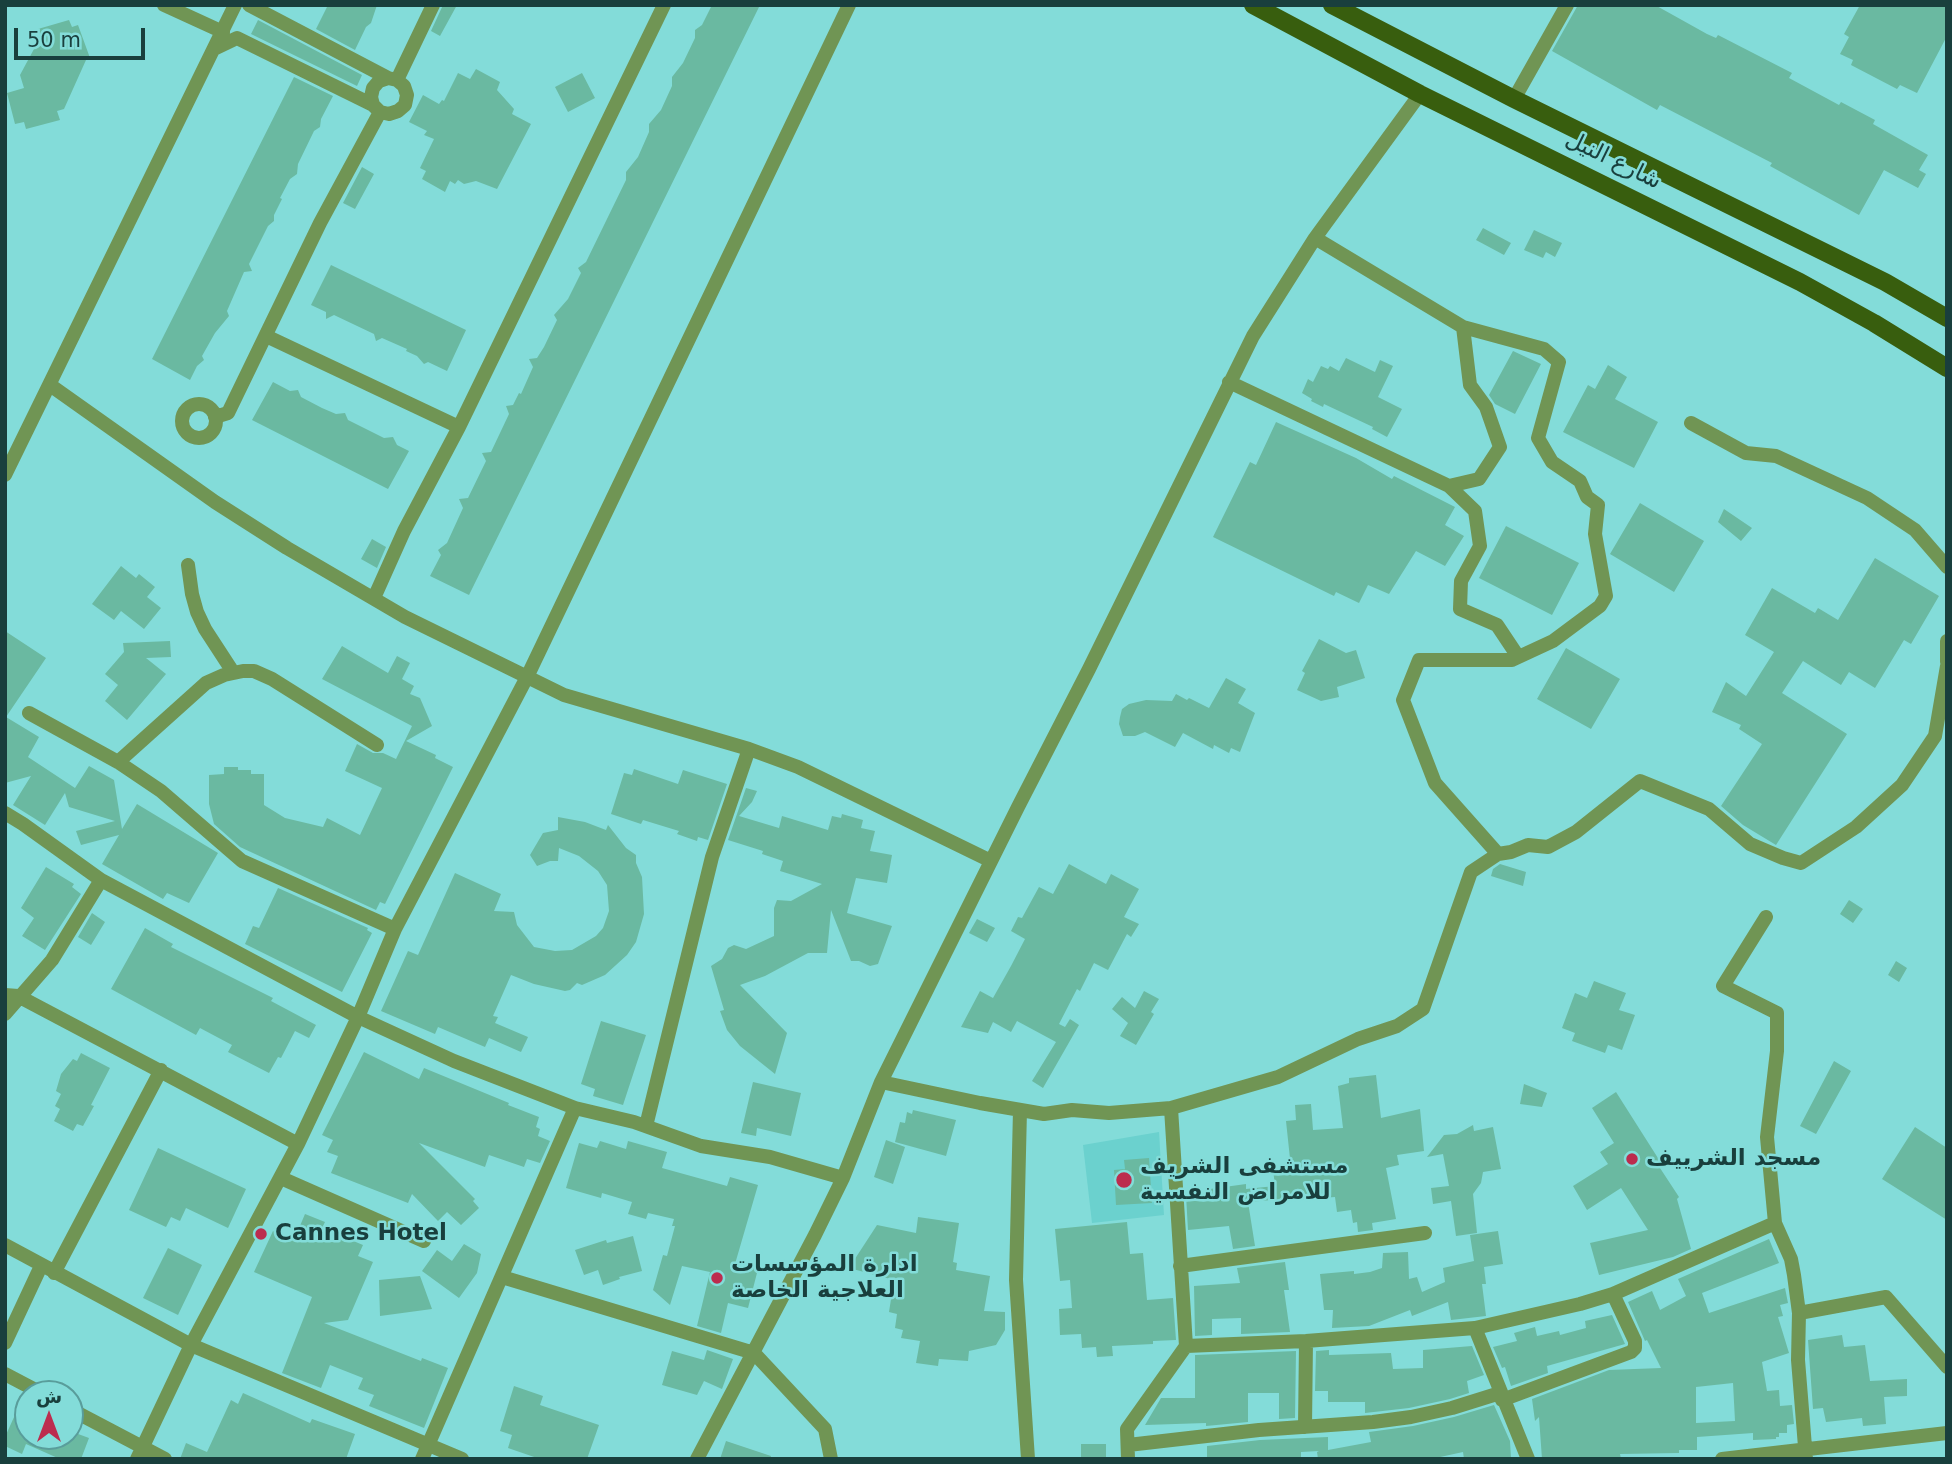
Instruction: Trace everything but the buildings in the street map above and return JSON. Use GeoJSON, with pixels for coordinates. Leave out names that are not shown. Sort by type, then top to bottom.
{"type":"FeatureCollection","features":[{"type":"Feature","properties":{"kind":"main road","name":"شارع النيل"},"geometry":{"type":"LineString","coordinates":[[1254,5],[1420,94],[1788,276],[1874,323],[1947,368]]}},
{"type":"Feature","properties":{"kind":"main road","name":"شارع النيل"},"geometry":{"type":"LineString","coordinates":[[1332,5],[1514,99],[1885,282],[1947,318]]}},
{"type":"Feature","properties":{"kind":"street"},"geometry":{"type":"LineString","coordinates":[[164,5],[223,32]]}},
{"type":"Feature","properties":{"kind":"street"},"geometry":{"type":"LineString","coordinates":[[5,475],[235,5]]}},
{"type":"Feature","properties":{"kind":"street"},"geometry":{"type":"LineString","coordinates":[[213,50],[237,38],[389,114],[398,111],[405,104],[407,96],[404,86],[249,5]]}},
{"type":"Feature","properties":{"kind":"street"},"geometry":{"type":"LineString","coordinates":[[392,79],[433,5]]}},
{"type":"Feature","properties":{"kind":"street"},"geometry":{"type":"LineString","coordinates":[[374,598],[404,531],[459,428],[664,5]]}},
{"type":"Feature","properties":{"kind":"street"},"geometry":{"type":"LineString","coordinates":[[139,1453],[191,1345],[298,1144],[358,1017],[395,929],[527,677],[849,5]]}},
{"type":"Feature","properties":{"kind":"street"},"geometry":{"type":"LineString","coordinates":[[1514,99],[1567,5]]}},
{"type":"Feature","properties":{"kind":"street"},"geometry":{"type":"LineString","coordinates":[[377,109],[371,97],[373,88],[379,81],[392,79]]}},
{"type":"Feature","properties":{"kind":"street"},"geometry":{"type":"LineString","coordinates":[[697,1459],[843,1178],[881,1082],[1253,336],[1315,238],[1420,94]]}},
{"type":"Feature","properties":{"kind":"street"},"geometry":{"type":"LineString","coordinates":[[215,417],[228,413],[377,109]]}},
{"type":"Feature","properties":{"kind":"street"},"geometry":{"type":"LineString","coordinates":[[1315,238],[1462,327],[1544,349],[1559,362],[1538,438],[1552,462],[1580,481],[1587,497],[1598,505],[1595,534],[1606,596],[1600,606],[1553,641],[1512,660],[1419,660],[1403,700],[1435,783],[1498,854]]}},
{"type":"Feature","properties":{"kind":"street"},"geometry":{"type":"LineString","coordinates":[[1449,486],[1479,479],[1500,447],[1486,407],[1471,385],[1462,327]]}},
{"type":"Feature","properties":{"kind":"street"},"geometry":{"type":"LineString","coordinates":[[266,336],[459,428]]}},
{"type":"Feature","properties":{"kind":"street"},"geometry":{"type":"LineString","coordinates":[[1229,382],[1449,486],[1475,510],[1480,546],[1461,581],[1460,609],[1497,625],[1517,655],[1512,660]]}},
{"type":"Feature","properties":{"kind":"street"},"geometry":{"type":"LineString","coordinates":[[50,385],[215,502],[405,617],[564,695],[749,749],[797,767],[991,861]]}},
{"type":"Feature","properties":{"kind":"street"},"geometry":{"type":"LineString","coordinates":[[1691,423],[1746,453],[1776,456],[1867,498],[1914,530],[1947,567]]}},
{"type":"Feature","properties":{"kind":"street"},"geometry":{"type":"LineString","coordinates":[[188,565],[197,612],[233,672]]}},
{"type":"Feature","properties":{"kind":"street"},"geometry":{"type":"LineString","coordinates":[[881,1082],[1044,1114],[1072,1110],[1109,1113],[1171,1108],[1278,1077],[1358,1039],[1397,1026],[1423,1009],[1471,872],[1498,854],[1528,845],[1548,847],[1576,832],[1640,781],[1709,809],[1750,844],[1801,863],[1856,827],[1902,785],[1935,736],[1947,664],[1947,641]]}},
{"type":"Feature","properties":{"kind":"street"},"geometry":{"type":"LineString","coordinates":[[118,762],[206,683],[233,672],[254,671],[272,679],[377,745]]}},
{"type":"Feature","properties":{"kind":"street"},"geometry":{"type":"LineString","coordinates":[[29,713],[118,762],[161,791],[242,861],[308,888],[395,929]]}},
{"type":"Feature","properties":{"kind":"street"},"geometry":{"type":"LineString","coordinates":[[646,1126],[712,857],[749,749]]}},
{"type":"Feature","properties":{"kind":"street"},"geometry":{"type":"LineString","coordinates":[[5,813],[101,880],[358,1017],[454,1062],[575,1108],[646,1126],[701,1146],[770,1157],[843,1178]]}},
{"type":"Feature","properties":{"kind":"street"},"geometry":{"type":"LineString","coordinates":[[5,1014],[12,996],[52,960],[101,880]]}},
{"type":"Feature","properties":{"kind":"street"},"geometry":{"type":"LineString","coordinates":[[1766,917],[1723,986],[1777,1013],[1777,1051],[1767,1129],[1775,1223],[1791,1259],[1799,1313],[1798,1360],[1805,1454]]}},
{"type":"Feature","properties":{"kind":"street"},"geometry":{"type":"LineString","coordinates":[[12,996],[161,1070],[298,1144]]}},
{"type":"Feature","properties":{"kind":"street"},"geometry":{"type":"LineString","coordinates":[[5,1343],[161,1070]]}},
{"type":"Feature","properties":{"kind":"street"},"geometry":{"type":"LineString","coordinates":[[425,1452],[575,1108]]}},
{"type":"Feature","properties":{"kind":"street"},"geometry":{"type":"LineString","coordinates":[[1171,1108],[1186,1346],[1127,1429],[1128,1452],[1259,1430],[1411,1417],[1501,1396],[1632,1352],[1635,1341],[1613,1294]]}},
{"type":"Feature","properties":{"kind":"street"},"geometry":{"type":"LineString","coordinates":[[1020,1110],[1016,1280],[1028,1459]]}},
{"type":"Feature","properties":{"kind":"street"},"geometry":{"type":"LineString","coordinates":[[281,1178],[424,1241]]}},
{"type":"Feature","properties":{"kind":"street"},"geometry":{"type":"LineString","coordinates":[[1186,1346],[1306,1341],[1475,1328],[1613,1294],[1775,1223]]}},
{"type":"Feature","properties":{"kind":"street"},"geometry":{"type":"LineString","coordinates":[[1180,1266],[1425,1233]]}},
{"type":"Feature","properties":{"kind":"street"},"geometry":{"type":"LineString","coordinates":[[5,1245],[191,1345],[425,1452],[462,1459]]}},
{"type":"Feature","properties":{"kind":"street"},"geometry":{"type":"LineString","coordinates":[[502,1277],[754,1353],[825,1429],[831,1459]]}},
{"type":"Feature","properties":{"kind":"street"},"geometry":{"type":"LineString","coordinates":[[1799,1313],[1886,1297],[1947,1367]]}},
{"type":"Feature","properties":{"kind":"street"},"geometry":{"type":"LineString","coordinates":[[1475,1328],[1528,1459]]}},
{"type":"Feature","properties":{"kind":"street"},"geometry":{"type":"LineString","coordinates":[[1305,1427],[1306,1341]]}},
{"type":"Feature","properties":{"kind":"street"},"geometry":{"type":"LineString","coordinates":[[84,1418],[139,1453],[166,1459]]}},
{"type":"Feature","properties":{"kind":"street"},"geometry":{"type":"LineString","coordinates":[[1721,1459],[1805,1454],[1947,1433]]}},
{"type":"Feature","properties":{"kind":"shaded area","name":"مستشفى الشريف للامراض النفسية"},"geometry":{"type":"Polygon","coordinates":[[[1159,1132],[1164,1215],[1092,1223],[1083,1145],[1159,1132]]]}},
{"type":"Feature","properties":{"kind":"place","name":"مسجد الشرييف"},"geometry":{"type":"Point","coordinates":[1632,1159]}},
{"type":"Feature","properties":{"kind":"place","name":"مستشفى الشريف للامراض النفسية"},"geometry":{"type":"Point","coordinates":[1124,1180]}},
{"type":"Feature","properties":{"kind":"place","name":"Cannes Hotel"},"geometry":{"type":"Point","coordinates":[261,1234]}},
{"type":"Feature","properties":{"kind":"place","name":"ادارة المؤسسات العلاجية الخاصة"},"geometry":{"type":"Point","coordinates":[717,1278]}}]}
